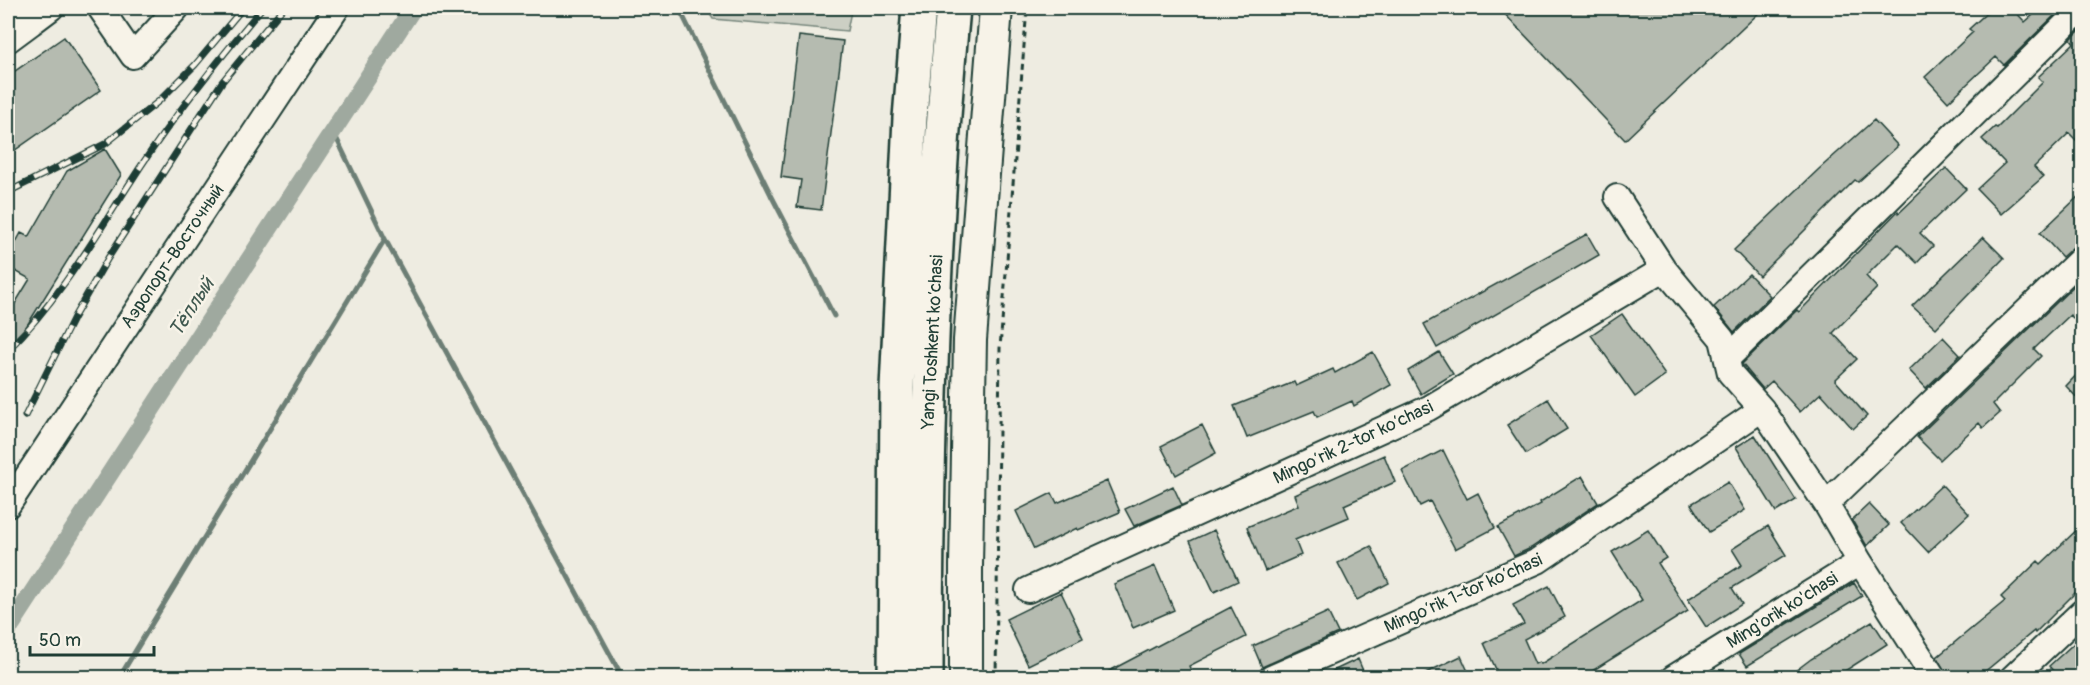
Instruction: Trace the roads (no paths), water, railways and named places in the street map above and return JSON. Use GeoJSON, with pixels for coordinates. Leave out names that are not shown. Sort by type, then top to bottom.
{"type":"FeatureCollection","features":[{"type":"Feature","properties":{"kind":"highway","name":"Yangi Toshkent ko‘chasi"},"geometry":{"type":"LineString","coordinates":[[896,678],[897,388],[910,118],[919,8]]}},
{"type":"Feature","properties":{"kind":"highway","name":"Yangi Toshkent ko‘chasi"},"geometry":{"type":"LineString","coordinates":[[926,678],[927,446],[943,125],[953,8]]}},
{"type":"Feature","properties":{"kind":"main road"},"geometry":{"type":"LineString","coordinates":[[966,678],[970,340],[996,8]]}},
{"type":"Feature","properties":{"kind":"street"},"geometry":{"type":"LineString","coordinates":[[8,40],[26,15],[51,8]]}},
{"type":"Feature","properties":{"kind":"street"},"geometry":{"type":"LineString","coordinates":[[100,8],[133,56],[177,8]]}},
{"type":"Feature","properties":{"kind":"street","name":"Аэропорт-Восточный"},"geometry":{"type":"LineString","coordinates":[[8,504],[15,478],[337,8]]}},
{"type":"Feature","properties":{"kind":"street"},"geometry":{"type":"LineString","coordinates":[[1727,359],[2082,8]]}},
{"type":"Feature","properties":{"kind":"street"},"geometry":{"type":"LineString","coordinates":[[1617,197],[1664,269],[1722,339],[1730,373],[1762,409],[1826,504],[1860,562],[1935,678]]}},
{"type":"Feature","properties":{"kind":"street"},"geometry":{"type":"LineString","coordinates":[[1826,504],[2082,258]]}},
{"type":"Feature","properties":{"kind":"street","name":"Mingo‘rik 2-tor ko‘chasi"},"geometry":{"type":"LineString","coordinates":[[1028,590],[1429,408],[1664,269]]}},
{"type":"Feature","properties":{"kind":"street","name":"Mingo‘rik 1-tor ko‘chasi"},"geometry":{"type":"LineString","coordinates":[[1271,678],[1538,561],[1762,409]]}},
{"type":"Feature","properties":{"kind":"street","name":"Ming'orik ko'chasi"},"geometry":{"type":"LineString","coordinates":[[1674,678],[1860,562]]}},
{"type":"Feature","properties":{"kind":"street"},"geometry":{"type":"LineString","coordinates":[[2012,678],[2082,612]]}},
{"type":"Feature","properties":{"kind":"waterway","name":"Тёплый"},"geometry":{"type":"LineString","coordinates":[[8,630],[413,8]]}},
{"type":"Feature","properties":{"kind":"waterway"},"geometry":{"type":"LineString","coordinates":[[679,8],[771,195],[834,316]]}},
{"type":"Feature","properties":{"kind":"waterway"},"geometry":{"type":"LineString","coordinates":[[333,131],[385,239],[623,678]]}},
{"type":"Feature","properties":{"kind":"waterway"},"geometry":{"type":"LineString","coordinates":[[119,678],[385,239]]}},
{"type":"Feature","properties":{"kind":"railway"},"geometry":{"type":"LineString","coordinates":[[8,192],[105,144],[159,101],[195,65],[243,8]]}},
{"type":"Feature","properties":{"kind":"railway"},"geometry":{"type":"LineString","coordinates":[[8,350],[46,308],[169,125],[262,8]]}},
{"type":"Feature","properties":{"kind":"railway"},"geometry":{"type":"LineString","coordinates":[[25,416],[74,317],[108,258],[222,82],[283,8]]}}]}
